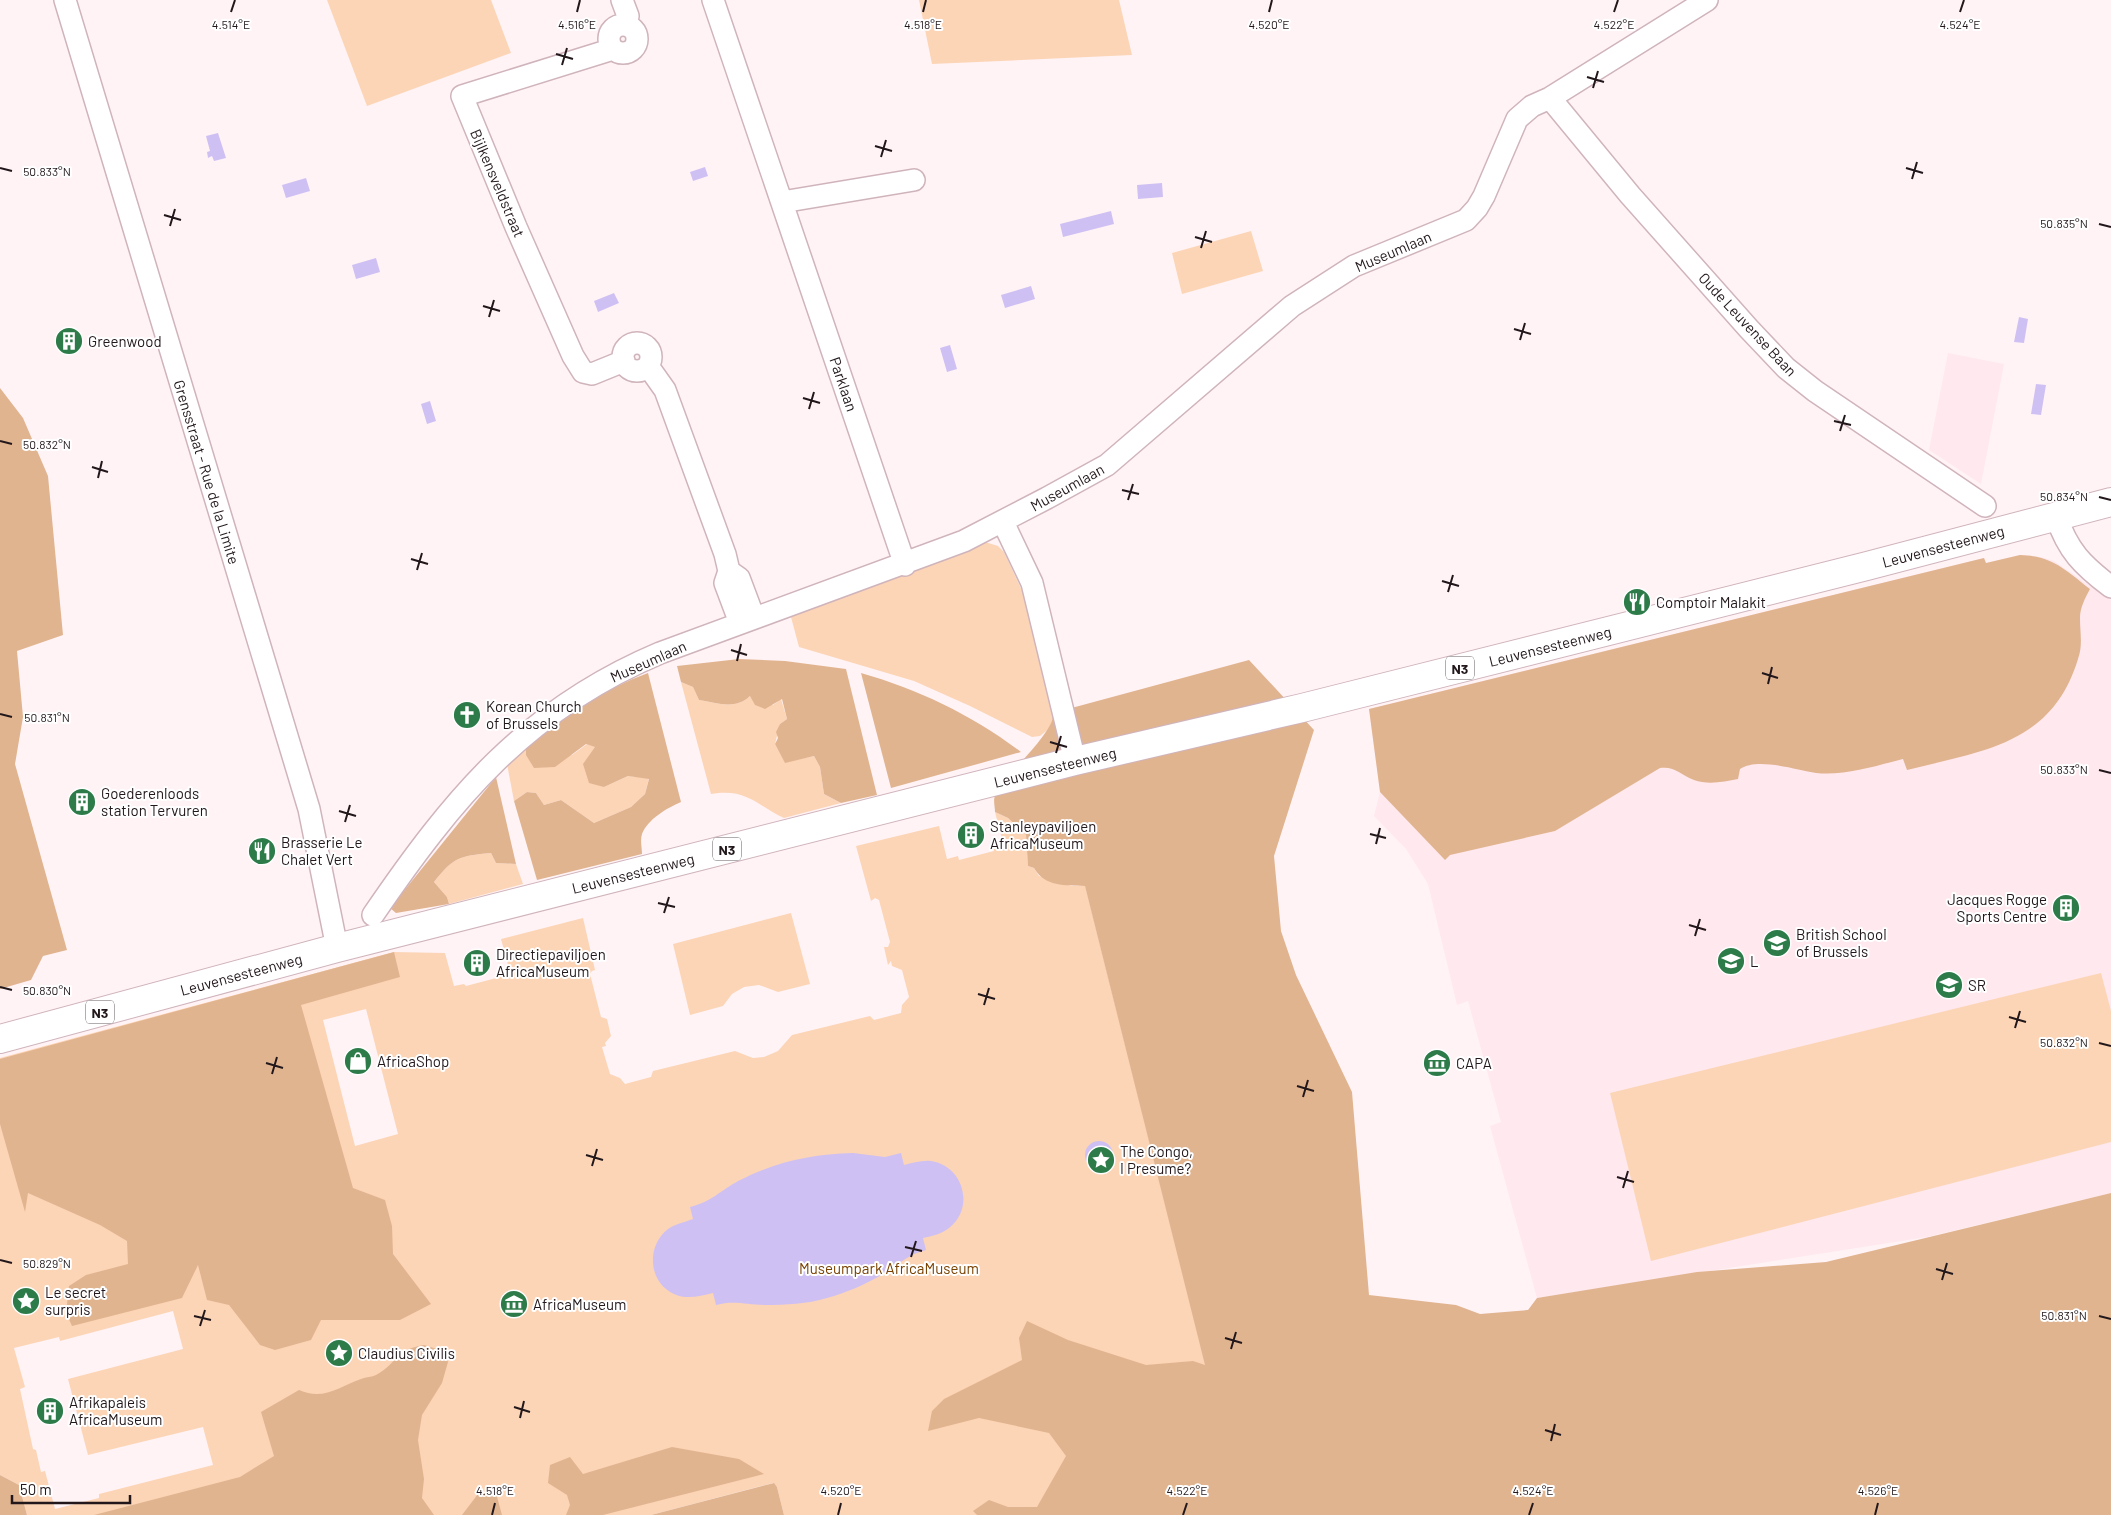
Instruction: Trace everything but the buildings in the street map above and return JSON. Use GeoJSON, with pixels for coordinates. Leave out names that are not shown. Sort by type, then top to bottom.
{"type":"FeatureCollection","features":[{"type":"Feature","properties":{"kind":"main road","name":"Leuvensesteenweg"},"geometry":{"type":"LineString","coordinates":[[0,1039],[337,948],[1075,761],[1302,708],[2111,502]]}},
{"type":"Feature","properties":{"kind":"street","name":"Grensstraat - Rue de la Limite"},"geometry":{"type":"LineString","coordinates":[[65,0],[309,809],[337,948]]}},
{"type":"Feature","properties":{"kind":"street","name":"Bijlkensveldstraat"},"geometry":{"type":"LineString","coordinates":[[622,0],[628,16],[626,25],[618,25],[610,30],[608,40],[613,50],[462,96],[516,227],[573,356],[583,372],[592,374],[624,361],[628,347],[632,344],[642,344],[651,356],[648,366],[665,390],[725,554],[729,571],[724,583],[747,621]]}},
{"type":"Feature","properties":{"kind":"street","name":"Parklaan"},"geometry":{"type":"LineString","coordinates":[[713,0],[905,565]]}},
{"type":"Feature","properties":{"kind":"street","name":"Museumlaan"},"geometry":{"type":"LineString","coordinates":[[373,915],[460,797],[496,759],[534,726],[565,704],[629,666],[964,542],[1107,464],[1292,306],[1354,266],[1466,220],[1477,208],[1484,196],[1517,119],[1532,106],[1550,98],[1707,0]]}},
{"type":"Feature","properties":{"kind":"street","name":"Oude Leuvense Baan"},"geometry":{"type":"LineString","coordinates":[[1550,98],[1666,236],[1786,368],[1815,392],[1985,506]]}},
{"type":"Feature","properties":{"kind":"street"},"geometry":{"type":"LineString","coordinates":[[782,202],[914,180]]}},
{"type":"Feature","properties":{"kind":"street"},"geometry":{"type":"LineString","coordinates":[[2056,516],[2064,540],[2074,555],[2111,587]]}},
{"type":"Feature","properties":{"kind":"street"},"geometry":{"type":"LineString","coordinates":[[1003,522],[1032,583],[1075,761]]}},
{"type":"Feature","properties":{"kind":"shaded area"},"geometry":{"type":"Polygon","coordinates":[[[218,133],[226,158],[214,161],[212,156],[208,158],[207,152],[210,151],[206,136],[218,133]]]}},
{"type":"Feature","properties":{"kind":"shaded area"},"geometry":{"type":"Polygon","coordinates":[[[705,167],[708,176],[693,181],[690,172],[705,167]]]}},
{"type":"Feature","properties":{"kind":"shaded area"},"geometry":{"type":"Polygon","coordinates":[[[306,178],[310,191],[286,198],[282,185],[306,178]]]}},
{"type":"Feature","properties":{"kind":"shaded area"},"geometry":{"type":"Polygon","coordinates":[[[1162,183],[1163,197],[1138,199],[1137,185],[1162,183]]]}},
{"type":"Feature","properties":{"kind":"shaded area"},"geometry":{"type":"Polygon","coordinates":[[[1111,211],[1114,224],[1063,237],[1060,224],[1111,211]]]}},
{"type":"Feature","properties":{"kind":"shaded area"},"geometry":{"type":"Polygon","coordinates":[[[376,258],[380,272],[356,279],[352,265],[376,258]]]}},
{"type":"Feature","properties":{"kind":"shaded area"},"geometry":{"type":"Polygon","coordinates":[[[1031,286],[1035,299],[1005,308],[1001,295],[1031,286]]]}},
{"type":"Feature","properties":{"kind":"shaded area"},"geometry":{"type":"Polygon","coordinates":[[[614,293],[619,303],[598,312],[594,301],[614,293]]]}},
{"type":"Feature","properties":{"kind":"shaded area"},"geometry":{"type":"Polygon","coordinates":[[[2019,317],[2028,319],[2024,343],[2014,342],[2019,317]]]}},
{"type":"Feature","properties":{"kind":"shaded area"},"geometry":{"type":"Polygon","coordinates":[[[950,345],[957,369],[947,372],[940,348],[950,345]]]}},
{"type":"Feature","properties":{"kind":"shaded area"},"geometry":{"type":"Polygon","coordinates":[[[1948,353],[2004,364],[1981,484],[1929,450],[1948,353]]]}},
{"type":"Feature","properties":{"kind":"shaded area"},"geometry":{"type":"Polygon","coordinates":[[[2036,384],[2046,385],[2041,415],[2031,414],[2036,384]]]}},
{"type":"Feature","properties":{"kind":"shaded area"},"geometry":{"type":"Polygon","coordinates":[[[0,388],[23,418],[48,476],[63,635],[17,651],[23,717],[15,764],[67,950],[43,956],[31,980],[0,989],[0,388]]]}},
{"type":"Feature","properties":{"kind":"shaded area"},"geometry":{"type":"Polygon","coordinates":[[[430,401],[436,421],[427,424],[421,404],[430,401]]]}},
{"type":"Feature","properties":{"kind":"shaded area","name":"British School of Brussels"},"geometry":{"type":"Polygon","coordinates":[[[2020,555],[2041,557],[2054,561],[2111,600],[2111,1193],[1927,1237],[1537,1298],[1490,1126],[1501,1122],[1468,1001],[1457,1005],[1428,884],[1406,849],[1374,816],[1380,792],[1369,709],[1984,558],[1986,563],[2020,555]]]}},
{"type":"Feature","properties":{"kind":"shaded area"},"geometry":{"type":"Polygon","coordinates":[[[2020,555],[2050,561],[2066,570],[2090,589],[2080,614],[2080,649],[2066,688],[2051,710],[2032,727],[2011,740],[1987,749],[1907,770],[1903,759],[1860,770],[1827,774],[1777,765],[1757,764],[1740,769],[1738,779],[1716,782],[1699,782],[1670,768],[1660,768],[1555,831],[1450,855],[1445,860],[1380,792],[1369,709],[1984,558],[1986,563],[2020,555]]]}},
{"type":"Feature","properties":{"kind":"shaded area"},"geometry":{"type":"Polygon","coordinates":[[[739,659],[785,661],[846,669],[877,795],[841,803],[824,794],[820,767],[814,756],[785,763],[775,744],[778,738],[776,732],[780,724],[787,719],[782,699],[765,709],[755,705],[750,696],[739,703],[732,704],[699,700],[693,687],[681,682],[677,666],[739,659]]]}},
{"type":"Feature","properties":{"kind":"shaded area"},"geometry":{"type":"Polygon","coordinates":[[[1249,660],[1314,730],[1274,856],[1281,931],[1296,975],[1352,1092],[1369,1295],[1456,1305],[1480,1314],[1528,1310],[1537,1298],[1697,1272],[1826,1262],[2111,1193],[2111,1515],[977,1515],[973,1511],[989,1500],[1008,1507],[1037,1507],[1066,1456],[1049,1433],[979,1418],[928,1431],[932,1411],[944,1399],[1022,1360],[1019,1338],[1027,1321],[1068,1340],[1146,1365],[1193,1361],[1205,1365],[1085,886],[1063,885],[1050,882],[1044,879],[1034,868],[1028,866],[1026,835],[1008,818],[995,812],[994,798],[1000,787],[1046,731],[1052,721],[1053,713],[1249,660]]]}},
{"type":"Feature","properties":{"kind":"shaded area"},"geometry":{"type":"Polygon","coordinates":[[[648,673],[681,802],[659,815],[645,829],[641,836],[642,854],[537,880],[514,801],[527,792],[536,793],[544,805],[561,800],[594,823],[631,807],[645,794],[649,779],[628,776],[604,787],[589,783],[583,764],[595,747],[586,744],[555,767],[534,768],[526,755],[526,746],[600,695],[648,673]]]}},
{"type":"Feature","properties":{"kind":"shaded area"},"geometry":{"type":"Polygon","coordinates":[[[861,673],[904,687],[945,705],[984,726],[1021,752],[891,788],[861,673]]]}},
{"type":"Feature","properties":{"kind":"shaded area"},"geometry":{"type":"Polygon","coordinates":[[[496,777],[516,864],[496,863],[491,853],[471,855],[458,859],[447,867],[434,882],[447,897],[449,904],[396,913],[390,908],[496,777]]]}},
{"type":"Feature","properties":{"kind":"shaded area"},"geometry":{"type":"Polygon","coordinates":[[[394,952],[400,977],[301,1005],[353,1188],[385,1200],[392,1226],[393,1254],[431,1304],[400,1320],[321,1320],[311,1340],[275,1350],[260,1345],[229,1305],[207,1300],[198,1265],[182,1298],[72,1326],[66,1313],[69,1286],[86,1275],[128,1264],[127,1241],[100,1225],[28,1193],[25,1212],[0,1124],[0,1059],[394,952]]]}},
{"type":"Feature","properties":{"kind":"shaded area"},"geometry":{"type":"Polygon","coordinates":[[[1099,1141],[1109,1145],[1113,1155],[1109,1165],[1099,1169],[1089,1165],[1085,1155],[1089,1145],[1099,1141]]]}},
{"type":"Feature","properties":{"kind":"shaded area"},"geometry":{"type":"Polygon","coordinates":[[[853,1153],[885,1157],[901,1153],[904,1165],[928,1161],[942,1164],[958,1179],[962,1189],[962,1210],[957,1220],[943,1232],[923,1238],[926,1250],[909,1257],[883,1274],[856,1288],[812,1302],[781,1305],[735,1303],[716,1305],[713,1293],[694,1297],[679,1296],[665,1288],[659,1281],[653,1263],[656,1245],[668,1229],[693,1219],[690,1207],[710,1199],[752,1174],[780,1164],[808,1157],[853,1153]]]}},
{"type":"Feature","properties":{"kind":"shaded area"},"geometry":{"type":"Polygon","coordinates":[[[424,1345],[443,1351],[448,1362],[442,1383],[422,1415],[418,1440],[424,1479],[422,1498],[434,1515],[94,1515],[240,1477],[274,1456],[261,1412],[299,1390],[316,1394],[331,1392],[361,1379],[374,1376],[407,1350],[424,1345]]]}},
{"type":"Feature","properties":{"kind":"shaded area"},"geometry":{"type":"Polygon","coordinates":[[[672,1447],[739,1459],[764,1474],[603,1515],[566,1515],[570,1505],[567,1495],[548,1483],[550,1465],[570,1457],[583,1474],[672,1447]]]}},
{"type":"Feature","properties":{"kind":"shaded area"},"geometry":{"type":"Polygon","coordinates":[[[0,1475],[19,1485],[27,1515],[0,1515],[0,1475]]]}},
{"type":"Feature","properties":{"kind":"shaded area"},"geometry":{"type":"Polygon","coordinates":[[[774,1483],[777,1487],[784,1515],[651,1515],[774,1483]]]}},
{"type":"Feature","properties":{"kind":"shaded area"},"geometry":{"type":"Polygon","coordinates":[[[496,1493],[502,1515],[462,1515],[478,1494],[496,1493]]]}},
{"type":"Feature","properties":{"kind":"green space"},"geometry":{"type":"Polygon","coordinates":[[[327,0],[491,0],[511,53],[367,106],[327,0]]]}},
{"type":"Feature","properties":{"kind":"green space"},"geometry":{"type":"Polygon","coordinates":[[[919,0],[1119,0],[1132,55],[932,64],[919,0]]]}},
{"type":"Feature","properties":{"kind":"green space"},"geometry":{"type":"Polygon","coordinates":[[[1251,231],[1263,271],[1182,294],[1172,253],[1251,231]]]}},
{"type":"Feature","properties":{"kind":"green space"},"geometry":{"type":"Polygon","coordinates":[[[985,542],[998,546],[1004,552],[1025,597],[1053,718],[1050,728],[1040,736],[1032,737],[914,681],[799,647],[791,617],[976,543],[985,542]]]}},
{"type":"Feature","properties":{"kind":"green space"},"geometry":{"type":"Polygon","coordinates":[[[681,682],[693,687],[699,700],[713,703],[739,703],[750,696],[773,705],[781,699],[787,719],[780,724],[775,744],[785,762],[814,756],[820,767],[824,794],[841,803],[784,818],[750,799],[734,793],[711,794],[681,682]]]}},
{"type":"Feature","properties":{"kind":"green space"},"geometry":{"type":"Polygon","coordinates":[[[587,744],[596,747],[604,787],[628,776],[649,778],[645,794],[631,807],[594,823],[561,800],[544,805],[536,793],[527,792],[514,801],[507,764],[526,746],[572,755],[587,744]]]}},
{"type":"Feature","properties":{"kind":"green space","name":"Museumpark AfricaMuseum"},"geometry":{"type":"Polygon","coordinates":[[[995,812],[1008,818],[1026,835],[1028,866],[1034,868],[1039,876],[1072,886],[1085,885],[1206,1366],[1039,1515],[784,1515],[777,1487],[773,1483],[651,1515],[27,1515],[19,1485],[0,1475],[0,1058],[394,952],[445,953],[454,986],[464,984],[466,986],[500,977],[499,975],[510,972],[501,939],[583,918],[595,970],[590,974],[601,1017],[607,1019],[611,1036],[605,1043],[606,1046],[602,1047],[610,1074],[620,1078],[625,1084],[651,1077],[653,1071],[735,1051],[753,1058],[764,1057],[778,1051],[792,1035],[870,1016],[874,1020],[901,1013],[902,1005],[909,997],[902,970],[892,966],[891,961],[888,965],[884,947],[888,947],[890,942],[879,900],[875,898],[871,901],[856,846],[939,826],[947,859],[958,856],[959,860],[994,851],[993,846],[1003,843],[995,812]],[[366,1009],[323,1020],[355,1146],[398,1134],[366,1009]],[[173,1311],[60,1341],[59,1337],[14,1348],[25,1387],[20,1389],[33,1449],[36,1450],[41,1472],[45,1471],[55,1509],[99,1498],[99,1494],[213,1465],[203,1427],[88,1455],[68,1379],[183,1349],[173,1311]]]}},
{"type":"Feature","properties":{"kind":"green space"},"geometry":{"type":"Polygon","coordinates":[[[491,853],[496,863],[516,864],[523,884],[449,904],[447,897],[434,882],[447,867],[458,859],[471,855],[491,853]]]}},
{"type":"Feature","properties":{"kind":"green space"},"geometry":{"type":"Polygon","coordinates":[[[791,913],[810,984],[778,992],[759,985],[744,987],[732,994],[723,1006],[690,1015],[673,944],[791,913]]]}},
{"type":"Feature","properties":{"kind":"green space"},"geometry":{"type":"Polygon","coordinates":[[[2101,973],[2111,1011],[2111,1142],[1651,1261],[1610,1093],[2101,973]]]}},
{"type":"Feature","properties":{"kind":"place","name":"Greenwood"},"geometry":{"type":"Point","coordinates":[69,341]}},
{"type":"Feature","properties":{"kind":"place","name":"Comptoir Malakit"},"geometry":{"type":"Point","coordinates":[1637,602]}},
{"type":"Feature","properties":{"kind":"place","name":"Korean Church of Brussels"},"geometry":{"type":"Point","coordinates":[467,715]}},
{"type":"Feature","properties":{"kind":"place","name":"Goederenloods station Tervuren"},"geometry":{"type":"Point","coordinates":[82,802]}},
{"type":"Feature","properties":{"kind":"place","name":"Stanleypaviljoen AfricaMuseum"},"geometry":{"type":"Point","coordinates":[971,835]}},
{"type":"Feature","properties":{"kind":"place","name":"Brasserie Le Chalet Vert"},"geometry":{"type":"Point","coordinates":[262,851]}},
{"type":"Feature","properties":{"kind":"place","name":"Jacques Rogge Sports Centre"},"geometry":{"type":"Point","coordinates":[2066,908]}},
{"type":"Feature","properties":{"kind":"place","name":"British School of Brussels"},"geometry":{"type":"Point","coordinates":[1777,943]}},
{"type":"Feature","properties":{"kind":"place","name":"L"},"geometry":{"type":"Point","coordinates":[1731,961]}},
{"type":"Feature","properties":{"kind":"place","name":"Directiepaviljoen AfricaMuseum"},"geometry":{"type":"Point","coordinates":[477,963]}},
{"type":"Feature","properties":{"kind":"place","name":"SR"},"geometry":{"type":"Point","coordinates":[1949,985]}},
{"type":"Feature","properties":{"kind":"place","name":"AfricaShop"},"geometry":{"type":"Point","coordinates":[358,1061]}},
{"type":"Feature","properties":{"kind":"place","name":"CAPA"},"geometry":{"type":"Point","coordinates":[1437,1063]}},
{"type":"Feature","properties":{"kind":"place","name":"The Congo, I Presume?"},"geometry":{"type":"Point","coordinates":[1101,1160]}},
{"type":"Feature","properties":{"kind":"place","name":"Le secret surpris"},"geometry":{"type":"Point","coordinates":[26,1301]}},
{"type":"Feature","properties":{"kind":"place","name":"AfricaMuseum"},"geometry":{"type":"Point","coordinates":[514,1304]}},
{"type":"Feature","properties":{"kind":"place","name":"Claudius Civilis"},"geometry":{"type":"Point","coordinates":[339,1353]}},
{"type":"Feature","properties":{"kind":"place","name":"Afrikapaleis AfricaMuseum"},"geometry":{"type":"Point","coordinates":[50,1411]}}]}
